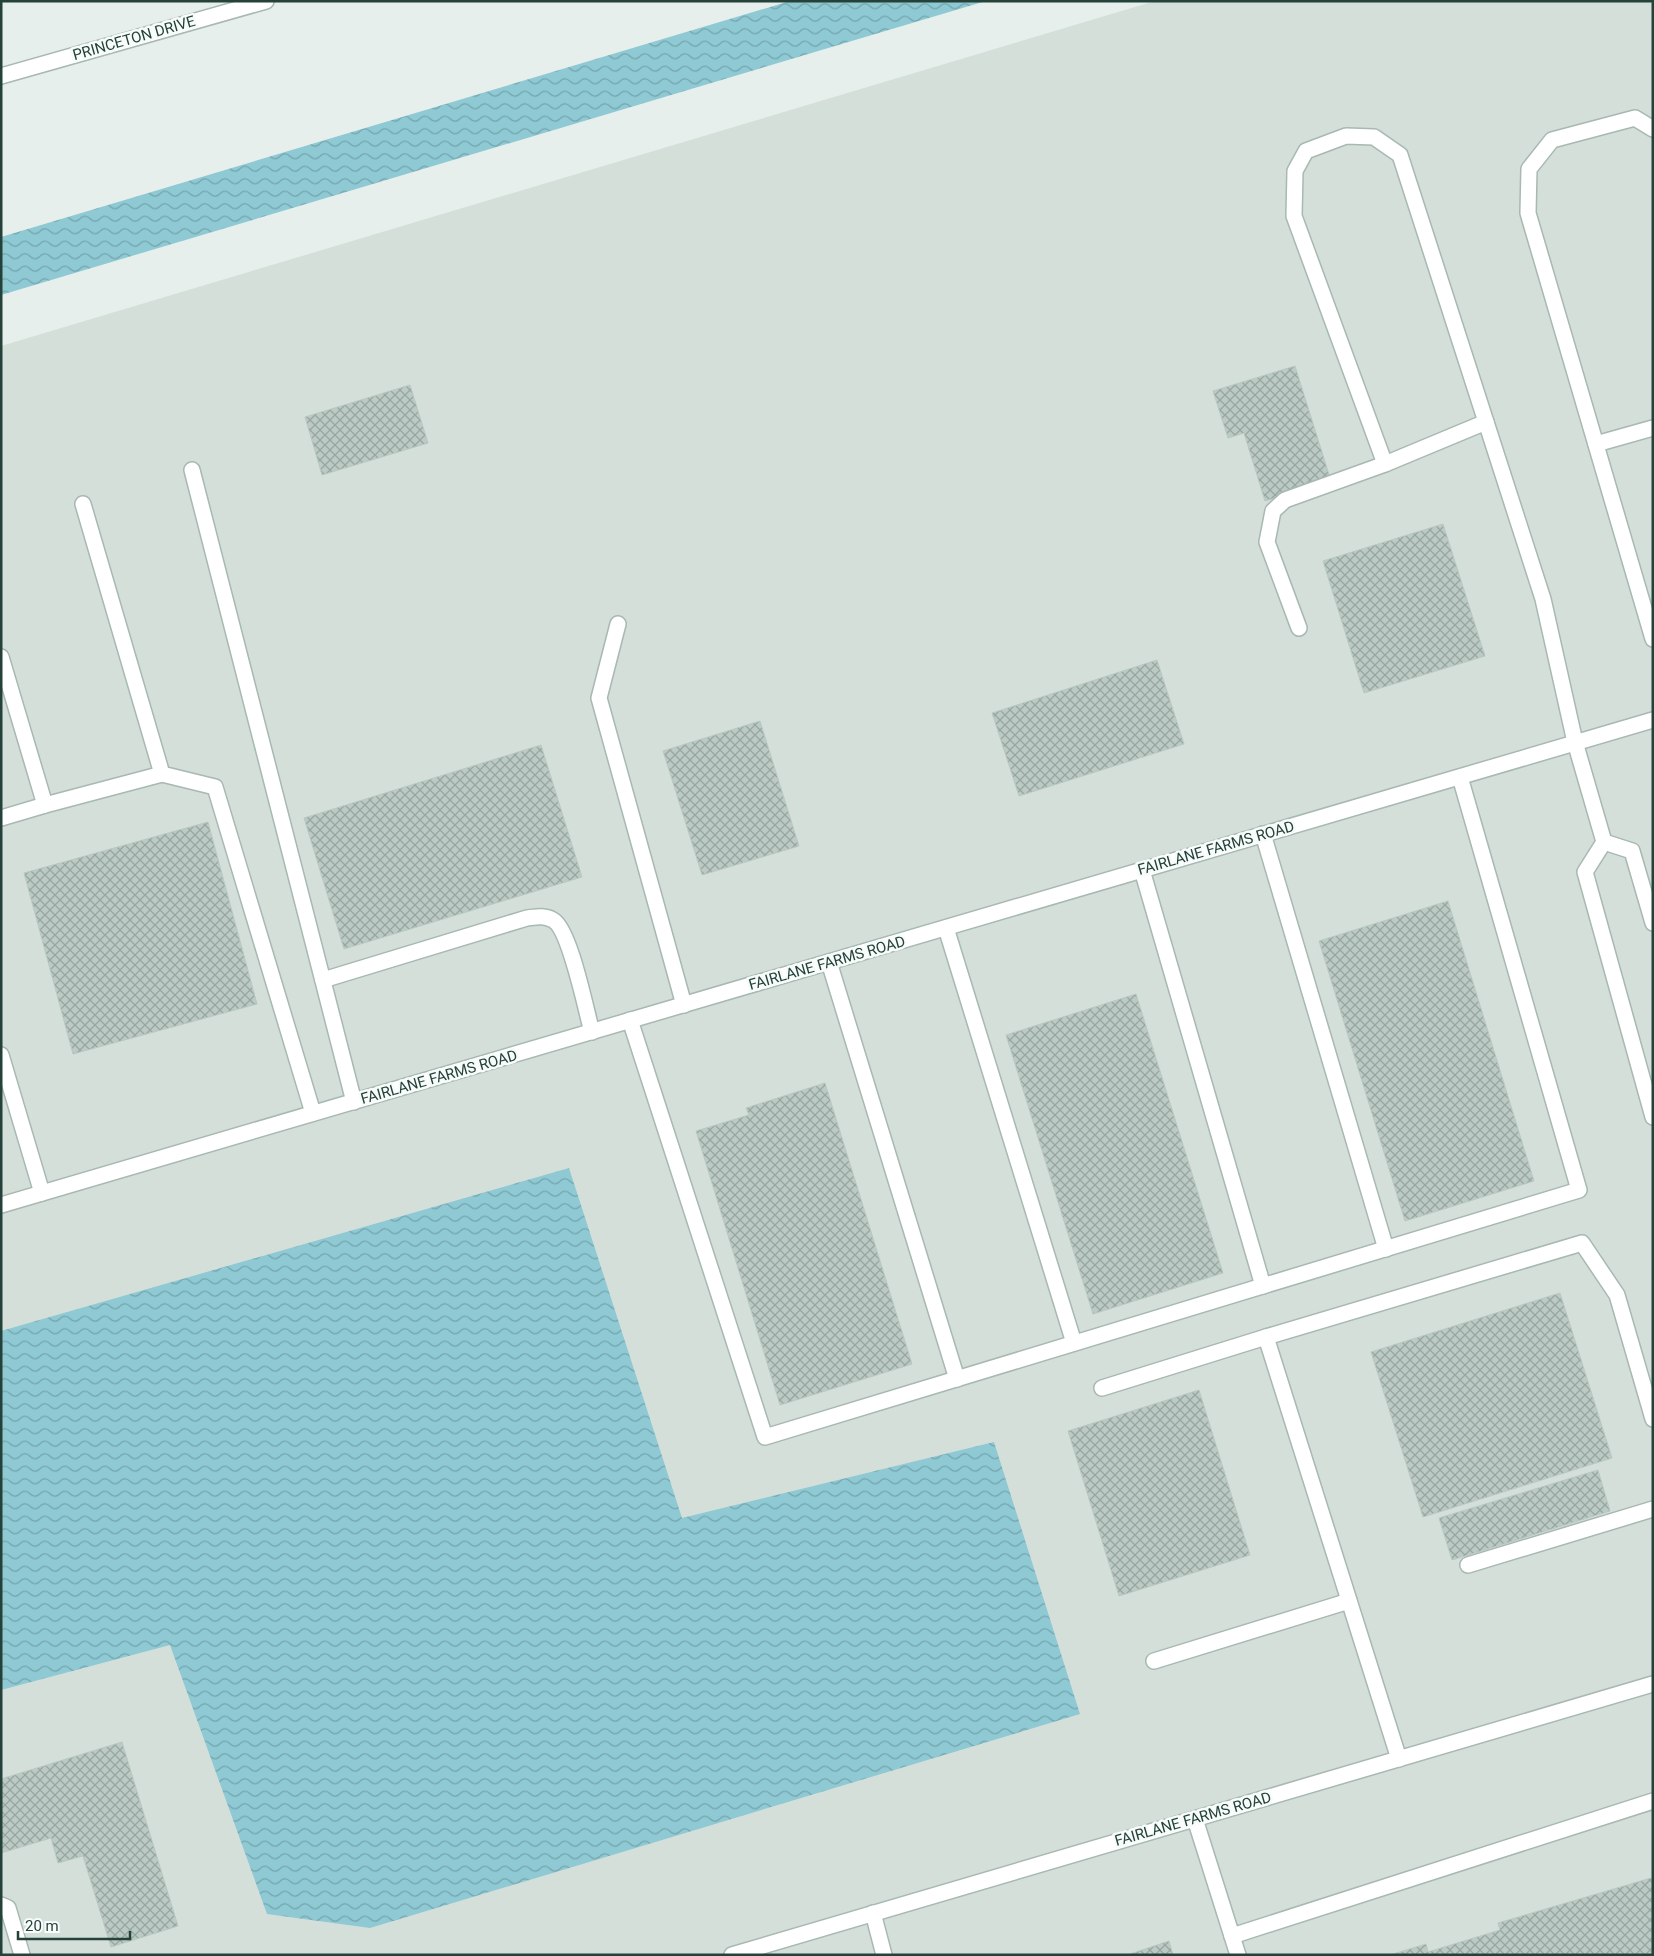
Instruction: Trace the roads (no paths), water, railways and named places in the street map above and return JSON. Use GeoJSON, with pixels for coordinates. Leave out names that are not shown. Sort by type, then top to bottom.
{"type":"FeatureCollection","features":[{"type":"Feature","properties":{"kind":"street","name":"PRINCETON DRIVE"},"geometry":{"type":"LineString","coordinates":[[1,76],[266,1]]}},
{"type":"Feature","properties":{"kind":"street"},"geometry":{"type":"LineString","coordinates":[[1653,129],[1635,118],[1552,140],[1529,170],[1528,213],[1653,639]]}},
{"type":"Feature","properties":{"kind":"street"},"geometry":{"type":"LineString","coordinates":[[1385,464],[1294,216],[1295,172],[1306,151],[1346,136],[1374,137],[1400,155],[1543,599],[1575,742],[1604,842],[1585,872],[1653,1117]]}},
{"type":"Feature","properties":{"kind":"street"},"geometry":{"type":"LineString","coordinates":[[1299,628],[1267,542],[1273,511],[1285,500],[1385,464],[1486,422]]}},
{"type":"Feature","properties":{"kind":"street"},"geometry":{"type":"LineString","coordinates":[[1596,444],[1653,428]]}},
{"type":"Feature","properties":{"kind":"street"},"geometry":{"type":"LineString","coordinates":[[192,470],[354,1102]]}},
{"type":"Feature","properties":{"kind":"street"},"geometry":{"type":"LineString","coordinates":[[83,504],[162,774]]}},
{"type":"Feature","properties":{"kind":"street"},"geometry":{"type":"LineString","coordinates":[[618,624],[599,698],[684,1005]]}},
{"type":"Feature","properties":{"kind":"street"},"geometry":{"type":"LineString","coordinates":[[1,656],[45,805]]}},
{"type":"Feature","properties":{"kind":"street","name":"FAIRLANE FARMS ROAD"},"geometry":{"type":"LineString","coordinates":[[1,1205],[1653,720]]}},
{"type":"Feature","properties":{"kind":"street"},"geometry":{"type":"LineString","coordinates":[[1,818],[162,774],[216,787],[313,1113]]}},
{"type":"Feature","properties":{"kind":"street"},"geometry":{"type":"LineString","coordinates":[[630,1020],[766,1437],[1579,1190],[1460,777]]}},
{"type":"Feature","properties":{"kind":"street"},"geometry":{"type":"LineString","coordinates":[[1263,834],[1386,1249]]}},
{"type":"Feature","properties":{"kind":"street"},"geometry":{"type":"LineString","coordinates":[[1604,842],[1632,851],[1653,923]]}},
{"type":"Feature","properties":{"kind":"street"},"geometry":{"type":"LineString","coordinates":[[1142,870],[1263,1286]]}},
{"type":"Feature","properties":{"kind":"street"},"geometry":{"type":"LineString","coordinates":[[323,980],[527,918],[541,916],[555,921],[564,935],[592,1032]]}},
{"type":"Feature","properties":{"kind":"street"},"geometry":{"type":"LineString","coordinates":[[946,928],[1074,1343]]}},
{"type":"Feature","properties":{"kind":"street"},"geometry":{"type":"LineString","coordinates":[[829,962],[957,1379]]}},
{"type":"Feature","properties":{"kind":"street"},"geometry":{"type":"LineString","coordinates":[[1,1055],[42,1193]]}},
{"type":"Feature","properties":{"kind":"street"},"geometry":{"type":"LineString","coordinates":[[1102,1388],[1582,1243],[1616,1295],[1653,1419]]}},
{"type":"Feature","properties":{"kind":"street"},"geometry":{"type":"LineString","coordinates":[[1266,1337],[1399,1759]]}},
{"type":"Feature","properties":{"kind":"street"},"geometry":{"type":"LineString","coordinates":[[1468,1565],[1653,1509]]}},
{"type":"Feature","properties":{"kind":"street"},"geometry":{"type":"LineString","coordinates":[[1154,1660],[1349,1601]]}},
{"type":"Feature","properties":{"kind":"street","name":"FAIRLANE FARMS ROAD"},"geometry":{"type":"LineString","coordinates":[[732,1955],[772,1949],[873,1914],[1653,1684]]}},
{"type":"Feature","properties":{"kind":"street"},"geometry":{"type":"LineString","coordinates":[[1232,1936],[1653,1801]]}},
{"type":"Feature","properties":{"kind":"street"},"geometry":{"type":"LineString","coordinates":[[1195,1819],[1238,1955]]}},
{"type":"Feature","properties":{"kind":"street"},"geometry":{"type":"LineString","coordinates":[[1,1905],[8,1908],[22,1955]]}},
{"type":"Feature","properties":{"kind":"street"},"geometry":{"type":"LineString","coordinates":[[873,1914],[884,1955]]}},
{"type":"Feature","properties":{"kind":"water"},"geometry":{"type":"Polygon","coordinates":[[[790,1],[986,1],[1,295],[1,237],[790,1]]]}},
{"type":"Feature","properties":{"kind":"water"},"geometry":{"type":"Polygon","coordinates":[[[569,1168],[682,1518],[994,1442],[1080,1714],[370,1928],[267,1914],[170,1645],[1,1690],[1,1331],[569,1168]]]}}]}
